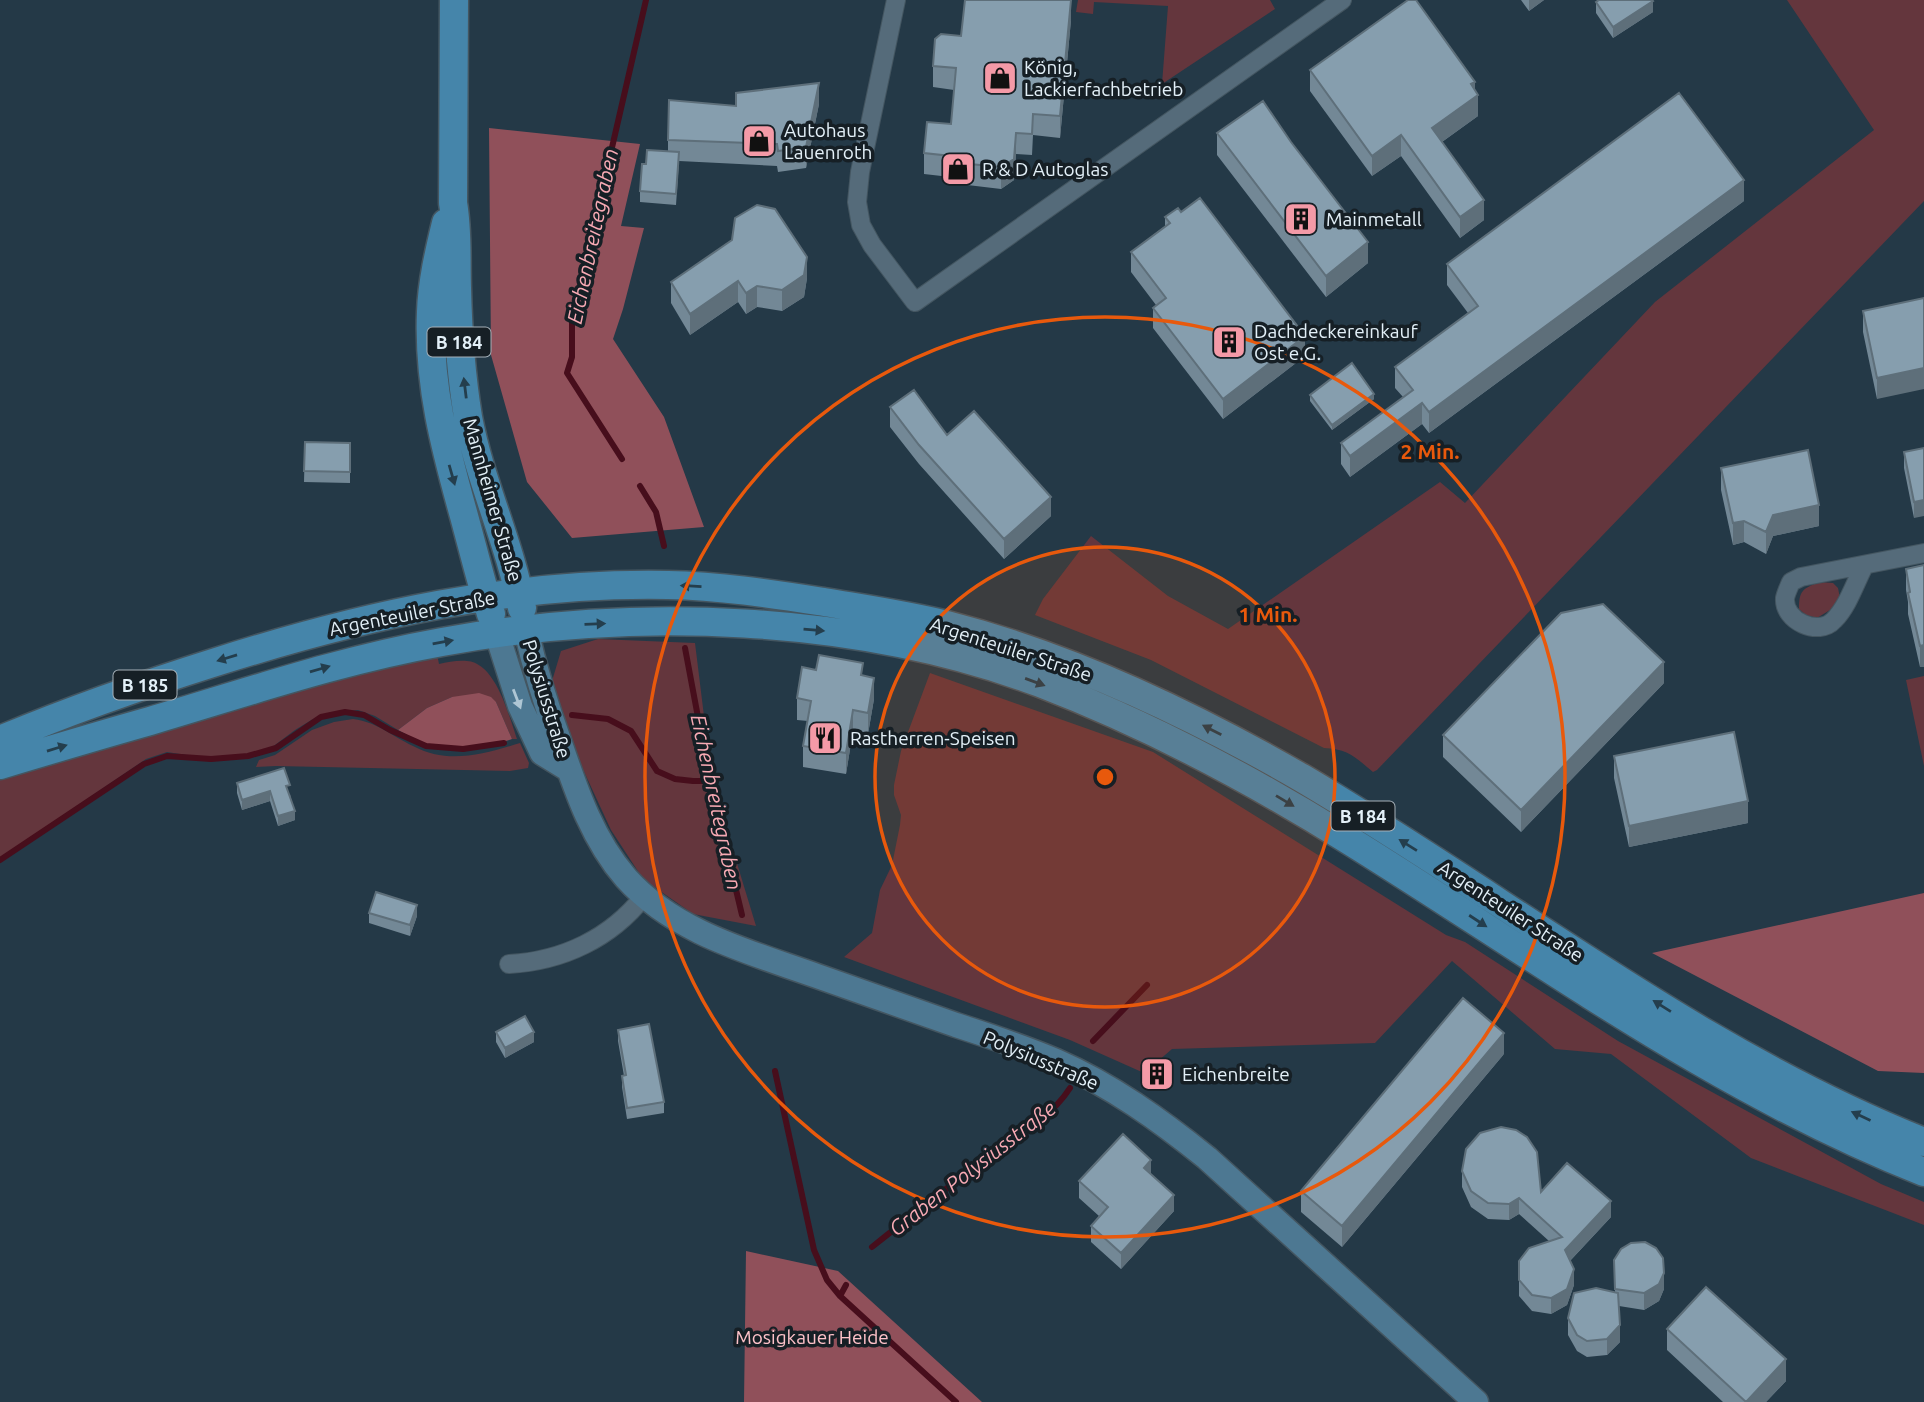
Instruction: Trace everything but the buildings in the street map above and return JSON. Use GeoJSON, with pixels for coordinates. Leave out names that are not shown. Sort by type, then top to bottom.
{"type":"FeatureCollection","features":[{"type":"Feature","properties":{"kind":"main road","name":"Mannheimer Straße"},"geometry":{"type":"LineString","coordinates":[[454,0],[453,203],[457,224],[459,343],[468,416],[484,479],[519,592],[526,630]]}},
{"type":"Feature","properties":{"kind":"main road","name":"Mannheimer Straße"},"geometry":{"type":"LineString","coordinates":[[453,203],[446,221],[435,271],[431,310],[432,362],[449,466],[497,634]]}},
{"type":"Feature","properties":{"kind":"main road","name":"Argenteuiler Straße"},"geometry":{"type":"LineString","coordinates":[[0,740],[126,691],[257,649],[435,604],[519,592],[666,585],[721,587],[870,610],[948,626],[1011,645],[1114,682],[1248,748],[1427,856],[1607,973],[1741,1055],[1837,1105],[1924,1142]]}},
{"type":"Feature","properties":{"kind":"main road","name":"Argenteuiler Straße"},"geometry":{"type":"LineString","coordinates":[[0,765],[334,665],[497,634],[579,625],[671,622],[816,630],[888,642],[951,656],[1036,682],[1118,715],[1258,785],[1717,1073],[1810,1122],[1924,1172]]}},
{"type":"Feature","properties":{"kind":"street"},"geometry":{"type":"LineString","coordinates":[[896,0],[860,172],[857,202],[861,225],[872,245],[915,302],[1342,0]]}},
{"type":"Feature","properties":{"kind":"street"},"geometry":{"type":"LineString","coordinates":[[1864,566],[1833,623],[1816,628],[1807,626],[1798,622],[1788,611],[1785,598],[1791,582],[1801,577],[1924,553]]}},
{"type":"Feature","properties":{"kind":"street","name":"Polysiusstraße"},"geometry":{"type":"LineString","coordinates":[[526,630],[541,688],[568,769],[594,831],[610,858],[644,896],[705,935],[1010,1044],[1056,1062],[1121,1095],[1170,1128],[1207,1158],[1476,1402]]}},
{"type":"Feature","properties":{"kind":"street","name":"Polysiusstraße"},"geometry":{"type":"LineString","coordinates":[[497,634],[520,706],[542,752],[568,769]]}},
{"type":"Feature","properties":{"kind":"street"},"geometry":{"type":"LineString","coordinates":[[509,964],[576,950],[621,922],[644,896]]}},
{"type":"Feature","properties":{"kind":"shaded area"},"geometry":{"type":"Polygon","coordinates":[[[1078,0],[1270,0],[1275,9],[1162,84],[1168,6],[1094,2],[1093,14],[1076,12],[1078,0]]]}},
{"type":"Feature","properties":{"kind":"shaded area"},"geometry":{"type":"Polygon","coordinates":[[[1787,0],[1924,0],[1924,201],[1377,770],[1373,772],[1351,755],[1324,748],[1151,660],[1035,615],[1043,599],[1091,536],[1168,596],[1228,629],[1440,482],[1465,503],[1655,302],[1874,130],[1787,0]]]}},
{"type":"Feature","properties":{"kind":"shaded area"},"geometry":{"type":"Polygon","coordinates":[[[1819,582],[1833,583],[1838,588],[1840,598],[1830,610],[1817,618],[1806,615],[1799,609],[1799,603],[1803,591],[1819,582]]]}},
{"type":"Feature","properties":{"kind":"shaded area"},"geometry":{"type":"Polygon","coordinates":[[[598,639],[695,643],[712,781],[756,926],[693,914],[643,879],[611,830],[580,763],[552,681],[561,651],[598,639]]]}},
{"type":"Feature","properties":{"kind":"shaded area"},"geometry":{"type":"Polygon","coordinates":[[[437,654],[439,664],[467,661],[486,671],[500,692],[517,739],[512,739],[496,702],[452,697],[427,708],[398,730],[375,716],[358,710],[331,713],[313,719],[271,748],[243,756],[206,758],[167,752],[146,759],[0,858],[0,773],[286,691],[437,654]]]}},
{"type":"Feature","properties":{"kind":"shaded area"},"geometry":{"type":"Polygon","coordinates":[[[930,673],[1153,752],[1446,935],[1465,942],[1618,1041],[1881,1184],[1924,1202],[1924,1225],[1751,1158],[1611,1054],[1555,1049],[1452,961],[1375,1043],[1172,1049],[1144,1073],[1070,1040],[844,957],[872,933],[880,890],[892,865],[900,825],[901,815],[894,795],[894,785],[901,751],[930,673]]]}},
{"type":"Feature","properties":{"kind":"shaded area"},"geometry":{"type":"Polygon","coordinates":[[[1924,676],[1924,766],[1906,680],[1924,676]]]}},
{"type":"Feature","properties":{"kind":"shaded area"},"geometry":{"type":"Polygon","coordinates":[[[353,719],[370,723],[413,746],[439,755],[480,754],[520,743],[529,763],[528,768],[510,771],[256,767],[259,760],[275,755],[312,730],[353,719]]]}},
{"type":"Feature","properties":{"kind":"green space"},"geometry":{"type":"Polygon","coordinates":[[[489,128],[640,144],[621,226],[644,228],[613,339],[664,417],[704,527],[572,538],[527,482],[491,355],[489,128]]]}},
{"type":"Feature","properties":{"kind":"green space"},"geometry":{"type":"Polygon","coordinates":[[[479,693],[496,702],[512,739],[481,748],[449,750],[428,746],[398,730],[427,708],[452,697],[479,693]]]}},
{"type":"Feature","properties":{"kind":"green space"},"geometry":{"type":"Polygon","coordinates":[[[1924,893],[1924,1073],[1878,1071],[1652,953],[1924,893]]]}},
{"type":"Feature","properties":{"kind":"green space","name":"Mosigkauer Heide"},"geometry":{"type":"Polygon","coordinates":[[[746,1251],[838,1271],[982,1402],[744,1402],[746,1251]]]}},
{"type":"Feature","properties":{"kind":"waterway","name":"Eichenbreitegraben"},"geometry":{"type":"LineString","coordinates":[[622,459],[567,373],[572,357],[572,321],[646,0]]}},
{"type":"Feature","properties":{"kind":"waterway","name":"Eichenbreitegraben"},"geometry":{"type":"LineString","coordinates":[[640,486],[656,512],[664,546]]}},
{"type":"Feature","properties":{"kind":"waterway","name":"Eichenbreitegraben"},"geometry":{"type":"LineString","coordinates":[[685,648],[710,781],[742,915]]}},
{"type":"Feature","properties":{"kind":"waterway"},"geometry":{"type":"LineString","coordinates":[[0,860],[144,764],[167,756],[211,759],[248,756],[276,748],[321,717],[345,712],[364,715],[426,746],[463,749],[504,743]]}},
{"type":"Feature","properties":{"kind":"waterway"},"geometry":{"type":"LineString","coordinates":[[572,715],[608,719],[631,731],[657,771],[675,779],[710,781]]}},
{"type":"Feature","properties":{"kind":"waterway","name":"Graben Polysiusstraße"},"geometry":{"type":"LineString","coordinates":[[1093,1041],[1147,985]]}},
{"type":"Feature","properties":{"kind":"waterway"},"geometry":{"type":"LineString","coordinates":[[775,1071],[814,1250],[827,1280],[840,1296],[956,1402]]}},
{"type":"Feature","properties":{"kind":"waterway","name":"Graben Polysiusstraße"},"geometry":{"type":"LineString","coordinates":[[872,1247],[951,1185],[1035,1125],[1070,1088]]}},
{"type":"Feature","properties":{"kind":"waterway","name":"Graben Polysiusstraße"},"geometry":{"type":"LineString","coordinates":[[840,1296],[846,1285]]}},
{"type":"Feature","properties":{"kind":"place","name":"König, Lackierfachbetrieb"},"geometry":{"type":"Point","coordinates":[1000,78]}},
{"type":"Feature","properties":{"kind":"place","name":"Autohaus Lauenroth"},"geometry":{"type":"Point","coordinates":[759,141]}},
{"type":"Feature","properties":{"kind":"place","name":"R & D Autoglas"},"geometry":{"type":"Point","coordinates":[958,169]}},
{"type":"Feature","properties":{"kind":"place","name":"Mainmetall"},"geometry":{"type":"Point","coordinates":[1301,219]}},
{"type":"Feature","properties":{"kind":"place","name":"Dachdeckereinkauf Ost e.G."},"geometry":{"type":"Point","coordinates":[1229,342]}},
{"type":"Feature","properties":{"kind":"place","name":"Rastherren-Speisen"},"geometry":{"type":"Point","coordinates":[825,738]}},
{"type":"Feature","properties":{"kind":"place","name":"Eichenbreite"},"geometry":{"type":"Point","coordinates":[1157,1074]}}]}
